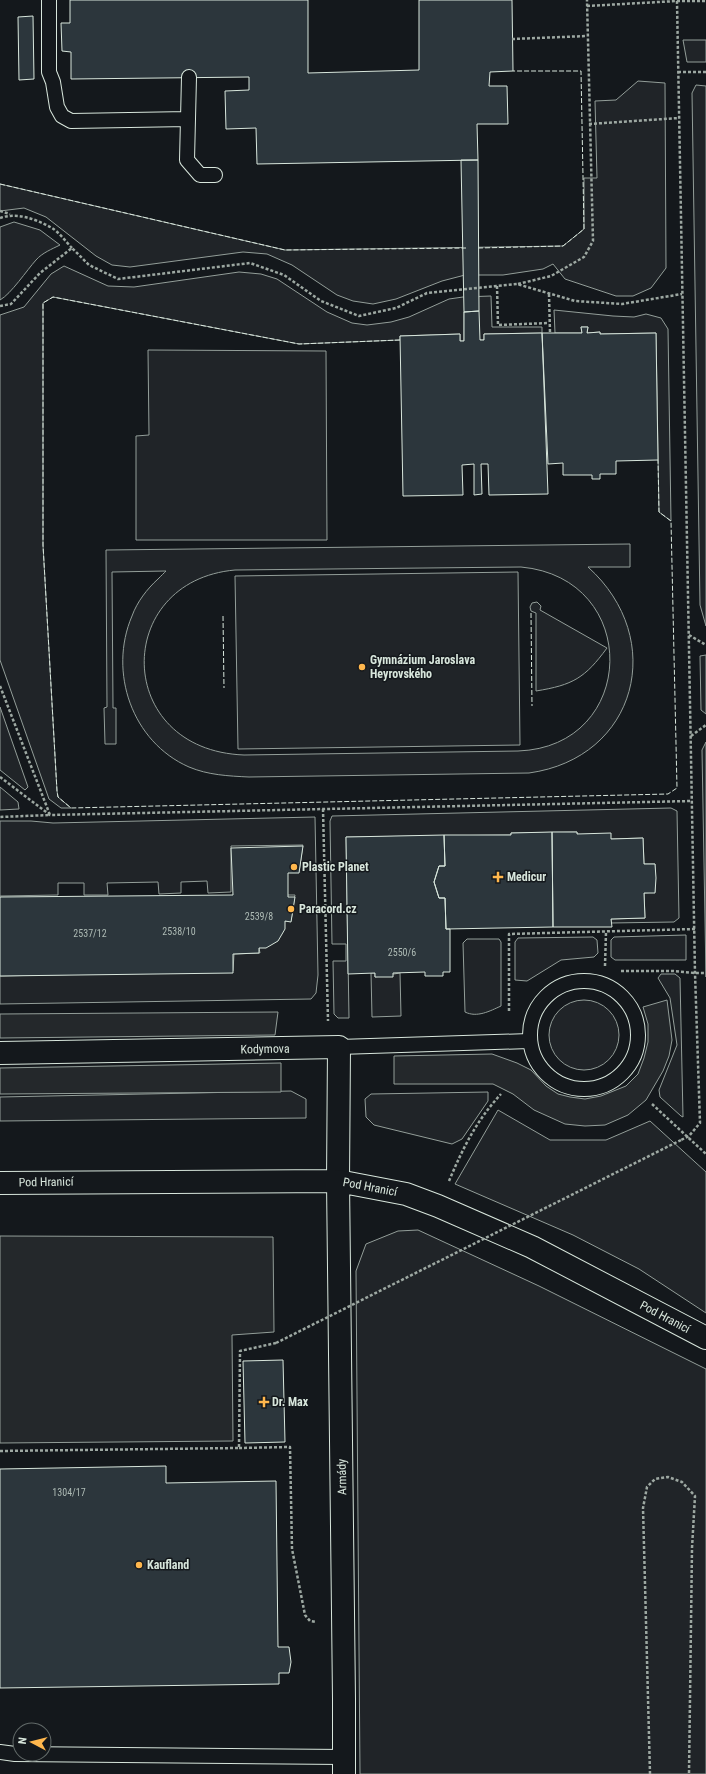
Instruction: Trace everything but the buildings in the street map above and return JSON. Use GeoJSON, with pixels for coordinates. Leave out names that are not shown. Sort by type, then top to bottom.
{"type":"FeatureCollection","features":[{"type":"Feature","properties":{"kind":"street","name":"Kodymova"},"geometry":{"type":"LineString","coordinates":[[0,1053],[334,1047]]}},
{"type":"Feature","properties":{"kind":"street","name":"Armády"},"geometry":{"type":"LineString","coordinates":[[334,1047],[338,1181],[344,1765]]}},
{"type":"Feature","properties":{"kind":"street","name":"Pod Hranicí"},"geometry":{"type":"LineString","coordinates":[[0,1183],[338,1181],[406,1194],[438,1206],[532,1247],[706,1338]]}},
{"type":"Feature","properties":{"kind":"lane"},"geometry":{"type":"LineString","coordinates":[[49,0],[49,72],[54,82],[57,107],[62,116],[71,121],[188,119]]}},
{"type":"Feature","properties":{"kind":"lane"},"geometry":{"type":"LineString","coordinates":[[190,77],[187,160],[200,175],[215,175]]}},
{"type":"Feature","properties":{"kind":"lane"},"geometry":{"type":"LineString","coordinates":[[578,981],[595,981],[611,988],[625,998],[634,1013],[638,1030],[637,1048],[629,1066],[616,1079],[598,1088],[580,1090],[561,1085],[545,1074],[534,1059],[529,1041],[530,1023],[537,1008],[547,994],[562,985],[578,981]]}},
{"type":"Feature","properties":{"kind":"lane","name":"Kodymova"},"geometry":{"type":"LineString","coordinates":[[334,1047],[529,1041]]}},
{"type":"Feature","properties":{"kind":"lane"},"geometry":{"type":"LineString","coordinates":[[0,1752],[15,1754],[344,1765]]}},
{"type":"Feature","properties":{"kind":"path"},"geometry":{"type":"LineString","coordinates":[[0,211],[10,215],[25,216],[52,228],[89,265],[118,278],[250,264],[284,275],[321,301],[360,316],[396,308],[427,293],[517,284],[551,276],[584,257],[592,241],[586,0]]}},
{"type":"Feature","properties":{"kind":"path"},"geometry":{"type":"LineString","coordinates":[[587,6],[677,1],[706,1]]}},
{"type":"Feature","properties":{"kind":"path"},"geometry":{"type":"LineString","coordinates":[[239,1448],[240,1351],[276,1343],[689,1136],[700,1123],[690,737],[677,1]]}},
{"type":"Feature","properties":{"kind":"path"},"geometry":{"type":"LineString","coordinates":[[512,39],[587,36]]}},
{"type":"Feature","properties":{"kind":"path"},"geometry":{"type":"LineString","coordinates":[[678,72],[706,72]]}},
{"type":"Feature","properties":{"kind":"path"},"geometry":{"type":"LineString","coordinates":[[590,124],[679,118]]}},
{"type":"Feature","properties":{"kind":"path"},"geometry":{"type":"LineString","coordinates":[[0,218],[10,215]]}},
{"type":"Feature","properties":{"kind":"path"},"geometry":{"type":"LineString","coordinates":[[0,306],[11,304],[40,273],[72,248]]}},
{"type":"Feature","properties":{"kind":"path"},"geometry":{"type":"LineString","coordinates":[[517,284],[575,302],[622,304],[682,294]]}},
{"type":"Feature","properties":{"kind":"path"},"geometry":{"type":"LineString","coordinates":[[497,286],[498,324],[549,323]]}},
{"type":"Feature","properties":{"kind":"path"},"geometry":{"type":"LineString","coordinates":[[549,294],[550,333]]}},
{"type":"Feature","properties":{"kind":"path"},"geometry":{"type":"LineString","coordinates":[[689,634],[706,644]]}},
{"type":"Feature","properties":{"kind":"path"},"geometry":{"type":"LineString","coordinates":[[0,686],[50,815]]}},
{"type":"Feature","properties":{"kind":"path"},"geometry":{"type":"LineString","coordinates":[[690,737],[706,725]]}},
{"type":"Feature","properties":{"kind":"path"},"geometry":{"type":"LineString","coordinates":[[0,777],[50,815]]}},
{"type":"Feature","properties":{"kind":"path"},"geometry":{"type":"LineString","coordinates":[[0,817],[692,801]]}},
{"type":"Feature","properties":{"kind":"path"},"geometry":{"type":"LineString","coordinates":[[323,809],[334,1047]]}},
{"type":"Feature","properties":{"kind":"path"},"geometry":{"type":"LineString","coordinates":[[509,1011],[509,934],[695,929]]}},
{"type":"Feature","properties":{"kind":"path"},"geometry":{"type":"LineString","coordinates":[[605,966],[606,932]]}},
{"type":"Feature","properties":{"kind":"path"},"geometry":{"type":"LineString","coordinates":[[621,971],[673,970],[695,973],[706,972]]}},
{"type":"Feature","properties":{"kind":"path"},"geometry":{"type":"LineString","coordinates":[[438,1206],[465,1143],[484,1112],[500,1094]]}},
{"type":"Feature","properties":{"kind":"path"},"geometry":{"type":"LineString","coordinates":[[652,1104],[689,1136],[706,1154]]}},
{"type":"Feature","properties":{"kind":"path"},"geometry":{"type":"LineString","coordinates":[[0,1451],[290,1447],[292,1549],[305,1615],[310,1621],[321,1622]]}},
{"type":"Feature","properties":{"kind":"path"},"geometry":{"type":"LineString","coordinates":[[650,1774],[643,1508],[647,1487],[655,1479],[668,1477],[682,1482],[695,1496],[692,1548],[689,1774]]}},
{"type":"Feature","properties":{"kind":"shaded area"},"geometry":{"type":"Polygon","coordinates":[[[683,40],[706,40],[706,62],[687,62],[683,40]]]}},
{"type":"Feature","properties":{"kind":"shaded area"},"geometry":{"type":"Polygon","coordinates":[[[638,81],[665,83],[666,268],[651,288],[633,296],[616,296],[565,279],[553,264],[543,269],[503,275],[465,275],[442,281],[396,299],[373,304],[353,301],[337,295],[292,265],[267,254],[243,252],[130,267],[112,265],[96,256],[46,217],[24,208],[0,211],[0,184],[285,250],[563,246],[584,229],[584,178],[597,178],[595,101],[616,100],[638,81]]]}},
{"type":"Feature","properties":{"kind":"shaded area"},"geometry":{"type":"Polygon","coordinates":[[[696,85],[706,86],[706,626],[700,605],[692,93],[696,85]]]}},
{"type":"Feature","properties":{"kind":"shaded area"},"geometry":{"type":"Polygon","coordinates":[[[14,222],[40,230],[60,245],[47,251],[38,258],[14,287],[0,300],[0,227],[14,222]]]}},
{"type":"Feature","properties":{"kind":"shaded area"},"geometry":{"type":"Polygon","coordinates":[[[64,266],[108,286],[134,287],[239,272],[261,274],[277,279],[327,312],[352,323],[367,325],[391,322],[409,317],[449,299],[491,296],[492,327],[542,327],[542,333],[484,334],[484,340],[480,340],[464,312],[464,341],[460,341],[460,334],[400,336],[400,340],[299,344],[53,297],[43,303],[43,545],[57,791],[58,797],[71,808],[61,808],[49,799],[0,660],[0,315],[24,307],[51,274],[64,266]]]}},
{"type":"Feature","properties":{"kind":"shaded area"},"geometry":{"type":"Polygon","coordinates":[[[554,310],[634,317],[646,314],[661,318],[668,329],[671,521],[659,512],[656,333],[587,333],[588,327],[581,327],[582,333],[555,333],[554,310]]]}},
{"type":"Feature","properties":{"kind":"shaded area"},"geometry":{"type":"Polygon","coordinates":[[[148,350],[326,351],[327,540],[136,540],[136,436],[149,435],[148,350]]]}},
{"type":"Feature","properties":{"kind":"shaded area"},"geometry":{"type":"Polygon","coordinates":[[[630,544],[630,567],[588,567],[613,596],[628,627],[633,660],[629,691],[616,720],[595,745],[566,763],[529,773],[249,777],[226,776],[203,772],[189,767],[169,756],[153,741],[140,723],[130,703],[124,682],[123,660],[125,638],[132,616],[143,596],[166,571],[112,572],[113,708],[116,708],[116,744],[105,744],[104,708],[107,707],[106,550],[630,544]],[[521,567],[235,570],[195,581],[166,603],[149,632],[144,665],[151,697],[170,726],[201,746],[244,755],[518,751],[558,742],[586,722],[604,694],[610,662],[605,629],[588,600],[561,578],[521,567]]]}},
{"type":"Feature","properties":{"kind":"shaded area"},"geometry":{"type":"Polygon","coordinates":[[[518,572],[520,745],[238,749],[235,576],[518,572]]]}},
{"type":"Feature","properties":{"kind":"shaded area"},"geometry":{"type":"Polygon","coordinates":[[[537,602],[541,606],[540,610],[607,648],[592,667],[569,683],[536,691],[536,613],[531,611],[530,607],[532,603],[537,602]]]}},
{"type":"Feature","properties":{"kind":"shaded area"},"geometry":{"type":"Polygon","coordinates":[[[706,655],[706,714],[701,710],[700,656],[706,655]]]}},
{"type":"Feature","properties":{"kind":"shaded area"},"geometry":{"type":"Polygon","coordinates":[[[0,707],[28,787],[25,790],[0,770],[0,707]]]}},
{"type":"Feature","properties":{"kind":"shaded area"},"geometry":{"type":"Polygon","coordinates":[[[706,742],[706,977],[702,750],[706,742]]]}},
{"type":"Feature","properties":{"kind":"shaded area"},"geometry":{"type":"Polygon","coordinates":[[[0,787],[18,802],[19,809],[0,810],[0,787]]]}},
{"type":"Feature","properties":{"kind":"shaded area"},"geometry":{"type":"Polygon","coordinates":[[[671,808],[677,811],[679,918],[674,922],[611,923],[611,919],[645,918],[644,893],[655,892],[655,864],[644,864],[643,838],[611,839],[577,834],[577,832],[511,833],[511,835],[346,837],[349,1018],[338,1018],[334,1014],[333,961],[346,961],[346,944],[332,944],[330,821],[332,816],[671,808]]]}},
{"type":"Feature","properties":{"kind":"shaded area"},"geometry":{"type":"Polygon","coordinates":[[[315,817],[318,975],[316,993],[311,999],[0,1004],[0,976],[233,971],[234,954],[260,953],[259,948],[268,944],[275,938],[285,921],[291,921],[295,895],[285,895],[285,872],[299,872],[303,845],[231,846],[231,892],[208,893],[207,881],[181,882],[181,893],[159,894],[158,882],[107,883],[108,895],[84,895],[84,883],[58,883],[58,895],[0,896],[0,821],[53,823],[315,817]]]}},
{"type":"Feature","properties":{"kind":"shaded area"},"geometry":{"type":"Polygon","coordinates":[[[686,935],[686,960],[615,960],[611,957],[611,940],[614,937],[686,935]]]}},
{"type":"Feature","properties":{"kind":"shaded area"},"geometry":{"type":"Polygon","coordinates":[[[593,937],[597,940],[598,953],[594,957],[561,960],[527,981],[515,980],[515,942],[518,938],[593,937]]]}},
{"type":"Feature","properties":{"kind":"shaded area"},"geometry":{"type":"Polygon","coordinates":[[[467,939],[499,939],[501,942],[501,1006],[488,1012],[470,1014],[465,1012],[463,943],[467,939]]]}},
{"type":"Feature","properties":{"kind":"shaded area"},"geometry":{"type":"Polygon","coordinates":[[[371,973],[375,973],[375,977],[400,973],[401,1016],[372,1017],[371,973]]]}},
{"type":"Feature","properties":{"kind":"shaded area"},"geometry":{"type":"Polygon","coordinates":[[[661,974],[675,974],[680,978],[683,1117],[660,1097],[659,1090],[677,1045],[670,998],[658,978],[661,974]]]}},
{"type":"Feature","properties":{"kind":"shaded area"},"geometry":{"type":"Polygon","coordinates":[[[584,1000],[597,1003],[609,1010],[616,1022],[619,1035],[616,1048],[609,1060],[597,1067],[584,1070],[571,1067],[559,1060],[552,1048],[549,1035],[552,1022],[559,1010],[571,1003],[584,1000]]]}},
{"type":"Feature","properties":{"kind":"shaded area"},"geometry":{"type":"Polygon","coordinates":[[[667,1000],[672,1040],[669,1056],[663,1071],[646,1100],[628,1115],[605,1125],[585,1126],[565,1124],[534,1110],[513,1094],[493,1084],[394,1084],[394,1056],[492,1054],[531,1070],[546,1086],[558,1094],[585,1099],[601,1096],[626,1086],[638,1074],[648,1042],[648,1024],[643,1007],[667,1000]]]}},
{"type":"Feature","properties":{"kind":"shaded area"},"geometry":{"type":"Polygon","coordinates":[[[278,1012],[275,1035],[0,1038],[0,1014],[278,1012]]]}},
{"type":"Feature","properties":{"kind":"shaded area"},"geometry":{"type":"Polygon","coordinates":[[[281,1063],[281,1092],[0,1094],[0,1068],[281,1063]]]}},
{"type":"Feature","properties":{"kind":"shaded area"},"geometry":{"type":"Polygon","coordinates":[[[291,1091],[306,1099],[306,1118],[0,1121],[0,1097],[291,1091]]]}},
{"type":"Feature","properties":{"kind":"shaded area"},"geometry":{"type":"Polygon","coordinates":[[[488,1092],[488,1101],[462,1139],[452,1144],[374,1125],[366,1117],[365,1099],[371,1094],[488,1092]]]}},
{"type":"Feature","properties":{"kind":"shaded area"},"geometry":{"type":"Polygon","coordinates":[[[498,1110],[550,1140],[606,1140],[650,1121],[706,1172],[706,1313],[639,1269],[573,1235],[455,1184],[498,1110]]]}},
{"type":"Feature","properties":{"kind":"shaded area"},"geometry":{"type":"Polygon","coordinates":[[[418,1230],[539,1286],[706,1369],[706,1774],[360,1774],[356,1271],[366,1244],[398,1231],[418,1230]]]}},
{"type":"Feature","properties":{"kind":"shaded area"},"geometry":{"type":"Polygon","coordinates":[[[0,1236],[273,1237],[274,1332],[232,1335],[233,1441],[0,1443],[0,1236]]]}},
{"type":"Feature","properties":{"kind":"fence"},"geometry":{"type":"LineString","coordinates":[[478,248],[563,246],[584,229],[581,71],[513,71]]}},
{"type":"Feature","properties":{"kind":"fence"},"geometry":{"type":"LineString","coordinates":[[0,184],[285,250],[466,248]]}},
{"type":"Feature","properties":{"kind":"fence"},"geometry":{"type":"LineString","coordinates":[[400,340],[299,344],[53,297],[43,303],[43,545],[57,791],[58,797],[71,808],[668,794],[677,788],[671,521],[659,512],[658,460]]}},
{"type":"Feature","properties":{"kind":"fence"},"geometry":{"type":"LineString","coordinates":[[531,613],[532,706]]}},
{"type":"Feature","properties":{"kind":"fence"},"geometry":{"type":"LineString","coordinates":[[223,616],[224,688]]}},
{"type":"Feature","properties":{"kind":"place","name":"Gymnázium Jaroslava Heyrovského"},"geometry":{"type":"Point","coordinates":[362,667]}},
{"type":"Feature","properties":{"kind":"place","name":"Plastic Planet"},"geometry":{"type":"Point","coordinates":[294,867]}},
{"type":"Feature","properties":{"kind":"place","name":"Medicur"},"geometry":{"type":"Point","coordinates":[498,877]}},
{"type":"Feature","properties":{"kind":"place","name":"Paracord.cz"},"geometry":{"type":"Point","coordinates":[291,909]}},
{"type":"Feature","properties":{"kind":"place","name":"Dr. Max"},"geometry":{"type":"Point","coordinates":[264,1402]}},
{"type":"Feature","properties":{"kind":"place","name":"Kaufland"},"geometry":{"type":"Point","coordinates":[139,1565]}}]}
